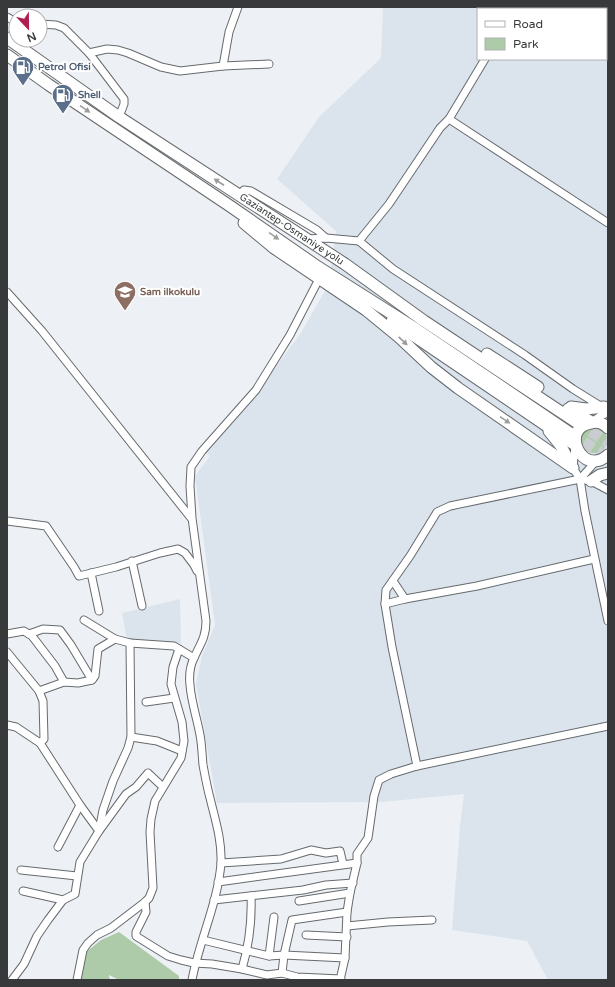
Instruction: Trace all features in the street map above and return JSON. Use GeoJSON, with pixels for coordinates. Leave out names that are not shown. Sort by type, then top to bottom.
{"type":"FeatureCollection","features":[{"type":"Feature","properties":{"kind":"highway","name":"Gaziantep-Osmaniye yolu"},"geometry":{"type":"LineString","coordinates":[[7,38],[119,117],[345,264],[424,321],[576,422]]}},
{"type":"Feature","properties":{"kind":"highway","name":"Gaziantep-Osmaniye yolu"},"geometry":{"type":"LineString","coordinates":[[7,55],[49,85],[318,266],[416,329],[570,432]]}},
{"type":"Feature","properties":{"kind":"highway"},"geometry":{"type":"LineString","coordinates":[[230,206],[235,215],[242,222],[274,248],[375,317],[431,367],[458,388],[573,468]]}},
{"type":"Feature","properties":{"kind":"highway"},"geometry":{"type":"LineString","coordinates":[[345,264],[372,278],[562,404],[592,422],[602,423],[608,428]]}},
{"type":"Feature","properties":{"kind":"highway"},"geometry":{"type":"LineString","coordinates":[[340,280],[360,299],[414,337],[575,445],[581,456],[589,460],[597,460],[608,455]]}},
{"type":"Feature","properties":{"kind":"highway"},"geometry":{"type":"LineString","coordinates":[[562,404],[586,409],[607,410]]}},
{"type":"Feature","properties":{"kind":"highway"},"geometry":{"type":"LineString","coordinates":[[575,445],[576,435],[579,430],[592,422]]}},
{"type":"Feature","properties":{"kind":"highway"},"geometry":{"type":"LineString","coordinates":[[544,424],[561,446],[573,468]]}},
{"type":"Feature","properties":{"kind":"highway"},"geometry":{"type":"LineString","coordinates":[[597,460],[608,467]]}},
{"type":"Feature","properties":{"kind":"highway"},"geometry":{"type":"LineString","coordinates":[[586,480],[608,473]]}},
{"type":"Feature","properties":{"kind":"street"},"geometry":{"type":"LineString","coordinates":[[224,66],[229,32],[238,7]]}},
{"type":"Feature","properties":{"kind":"street"},"geometry":{"type":"LineString","coordinates":[[48,24],[56,25],[64,28],[90,53],[124,99],[124,104],[119,117]]}},
{"type":"Feature","properties":{"kind":"street"},"geometry":{"type":"LineString","coordinates":[[90,53],[107,49],[118,50],[161,67],[180,71],[224,66],[269,64]]}},
{"type":"Feature","properties":{"kind":"street"},"geometry":{"type":"LineString","coordinates":[[360,242],[389,204],[440,128],[449,119],[484,60]]}},
{"type":"Feature","properties":{"kind":"street"},"geometry":{"type":"LineString","coordinates":[[449,119],[608,223]]}},
{"type":"Feature","properties":{"kind":"street"},"geometry":{"type":"LineString","coordinates":[[238,194],[244,190],[251,191],[317,230],[326,238]]}},
{"type":"Feature","properties":{"kind":"street"},"geometry":{"type":"LineString","coordinates":[[307,239],[326,238],[360,242],[393,269],[607,410],[592,422]]}},
{"type":"Feature","properties":{"kind":"street"},"geometry":{"type":"LineString","coordinates":[[192,980],[194,963],[203,940],[218,882],[221,863],[221,846],[205,775],[201,737],[190,686],[191,667],[206,631],[206,621],[192,518],[190,486],[191,467],[202,451],[256,390],[290,335],[319,279]]}},
{"type":"Feature","properties":{"kind":"street"},"geometry":{"type":"LineString","coordinates":[[7,292],[42,331],[192,518]]}},
{"type":"Feature","properties":{"kind":"street"},"geometry":{"type":"LineString","coordinates":[[575,445],[573,468],[586,480],[608,490]]}},
{"type":"Feature","properties":{"kind":"street"},"geometry":{"type":"LineString","coordinates":[[597,460],[586,480],[594,559],[608,621]]}},
{"type":"Feature","properties":{"kind":"street"},"geometry":{"type":"LineString","coordinates":[[418,766],[392,647],[385,604],[386,590],[437,512],[450,506],[586,480]]}},
{"type":"Feature","properties":{"kind":"street"},"geometry":{"type":"LineString","coordinates":[[7,521],[46,526],[74,566],[79,576],[178,549],[186,553],[194,564],[201,581]]}},
{"type":"Feature","properties":{"kind":"street"},"geometry":{"type":"LineString","coordinates":[[385,604],[477,586],[594,559]]}},
{"type":"Feature","properties":{"kind":"street"},"geometry":{"type":"LineString","coordinates":[[132,561],[142,606]]}},
{"type":"Feature","properties":{"kind":"street"},"geometry":{"type":"LineString","coordinates":[[91,573],[99,611]]}},
{"type":"Feature","properties":{"kind":"street"},"geometry":{"type":"LineString","coordinates":[[393,581],[405,599]]}},
{"type":"Feature","properties":{"kind":"street"},"geometry":{"type":"LineString","coordinates":[[84,620],[115,639],[130,643],[174,646],[194,658]]}},
{"type":"Feature","properties":{"kind":"street"},"geometry":{"type":"LineString","coordinates":[[29,634],[43,629],[60,630],[92,680]]}},
{"type":"Feature","properties":{"kind":"street"},"geometry":{"type":"LineString","coordinates":[[7,634],[24,631],[32,636],[55,666],[64,682]]}},
{"type":"Feature","properties":{"kind":"street"},"geometry":{"type":"LineString","coordinates":[[39,691],[64,682],[78,683],[92,680],[96,676],[98,649],[115,639]]}},
{"type":"Feature","properties":{"kind":"street"},"geometry":{"type":"LineString","coordinates":[[98,832],[103,810],[131,737],[130,643]]}},
{"type":"Feature","properties":{"kind":"street"},"geometry":{"type":"LineString","coordinates":[[77,980],[83,950],[88,943],[97,935],[111,928],[145,902],[149,898],[153,888],[150,832],[151,819],[155,801],[181,758],[184,741],[182,722],[171,684],[173,667],[179,649]]}},
{"type":"Feature","properties":{"kind":"street"},"geometry":{"type":"LineString","coordinates":[[7,652],[39,691],[43,702],[44,739],[40,743]]}},
{"type":"Feature","properties":{"kind":"street"},"geometry":{"type":"LineString","coordinates":[[146,702],[174,698]]}},
{"type":"Feature","properties":{"kind":"street"},"geometry":{"type":"LineString","coordinates":[[7,725],[16,727],[40,743],[98,832]]}},
{"type":"Feature","properties":{"kind":"street"},"geometry":{"type":"LineString","coordinates":[[145,902],[146,912],[136,932],[136,936],[173,958],[194,963],[212,964],[242,969],[267,975],[282,973],[297,977],[340,979],[345,958],[347,912],[350,893],[358,854],[368,838],[374,796],[379,780],[391,774],[418,766],[608,726]]}},
{"type":"Feature","properties":{"kind":"street"},"geometry":{"type":"LineString","coordinates":[[131,737],[157,741],[182,751]]}},
{"type":"Feature","properties":{"kind":"street"},"geometry":{"type":"LineString","coordinates":[[12,980],[24,964],[37,936],[63,900],[75,894],[80,862],[98,832],[126,794],[136,787],[148,773],[163,786]]}},
{"type":"Feature","properties":{"kind":"street"},"geometry":{"type":"LineString","coordinates":[[58,846],[80,805]]}},
{"type":"Feature","properties":{"kind":"street"},"geometry":{"type":"LineString","coordinates":[[221,863],[281,859],[311,850],[326,853],[340,851],[343,864]]}},
{"type":"Feature","properties":{"kind":"street"},"geometry":{"type":"LineString","coordinates":[[218,882],[357,862]]}},
{"type":"Feature","properties":{"kind":"street"},"geometry":{"type":"LineString","coordinates":[[21,870],[77,876]]}},
{"type":"Feature","properties":{"kind":"street"},"geometry":{"type":"LineString","coordinates":[[214,900],[302,890],[326,885],[353,883]]}},
{"type":"Feature","properties":{"kind":"street"},"geometry":{"type":"LineString","coordinates":[[23,891],[63,900]]}},
{"type":"Feature","properties":{"kind":"street"},"geometry":{"type":"LineString","coordinates":[[299,902],[350,893]]}},
{"type":"Feature","properties":{"kind":"street"},"geometry":{"type":"LineString","coordinates":[[242,969],[247,951],[252,914],[251,896]]}},
{"type":"Feature","properties":{"kind":"street"},"geometry":{"type":"LineString","coordinates":[[282,973],[284,955],[292,920],[347,912]]}},
{"type":"Feature","properties":{"kind":"street"},"geometry":{"type":"LineString","coordinates":[[269,956],[274,917]]}},
{"type":"Feature","properties":{"kind":"street"},"geometry":{"type":"LineString","coordinates":[[347,926],[432,920]]}},
{"type":"Feature","properties":{"kind":"street"},"geometry":{"type":"LineString","coordinates":[[306,935],[347,937]]}},
{"type":"Feature","properties":{"kind":"street"},"geometry":{"type":"LineString","coordinates":[[203,940],[269,956],[284,955],[345,958]]}},
{"type":"Feature","properties":{"kind":"shaded area"},"geometry":{"type":"Polygon","coordinates":[[[383,7],[608,7],[608,980],[548,980],[527,941],[452,930],[464,794],[382,802],[217,803],[196,684],[202,656],[215,625],[195,476],[210,456],[206,453],[269,376],[301,333],[328,287],[336,231],[277,179],[319,117],[381,58],[383,7]]]}},
{"type":"Feature","properties":{"kind":"shaded area"},"geometry":{"type":"Polygon","coordinates":[[[180,599],[181,643],[169,646],[128,645],[122,613],[180,599]]]}},
{"type":"Feature","properties":{"kind":"green space"},"geometry":{"type":"Polygon","coordinates":[[[594,427],[603,431],[607,440],[603,449],[594,453],[585,449],[581,440],[585,431],[594,427]]]}},
{"type":"Feature","properties":{"kind":"green space"},"geometry":{"type":"Polygon","coordinates":[[[119,932],[179,976],[179,980],[119,980],[109,975],[110,980],[80,980],[85,953],[101,940],[119,932]]]}},
{"type":"Feature","properties":{"kind":"tunnel"},"geometry":{"type":"LineString","coordinates":[[577,422],[608,443]]}},
{"type":"Feature","properties":{"kind":"tunnel"},"geometry":{"type":"LineString","coordinates":[[570,433],[608,457]]}},
{"type":"Feature","properties":{"kind":"place","name":"Petrol Ofisi"},"geometry":{"type":"Point","coordinates":[23,86]}},
{"type":"Feature","properties":{"kind":"place","name":"Shell"},"geometry":{"type":"Point","coordinates":[63,114]}},
{"type":"Feature","properties":{"kind":"place","name":"Sam ilkokulu"},"geometry":{"type":"Point","coordinates":[125,312]}}]}
